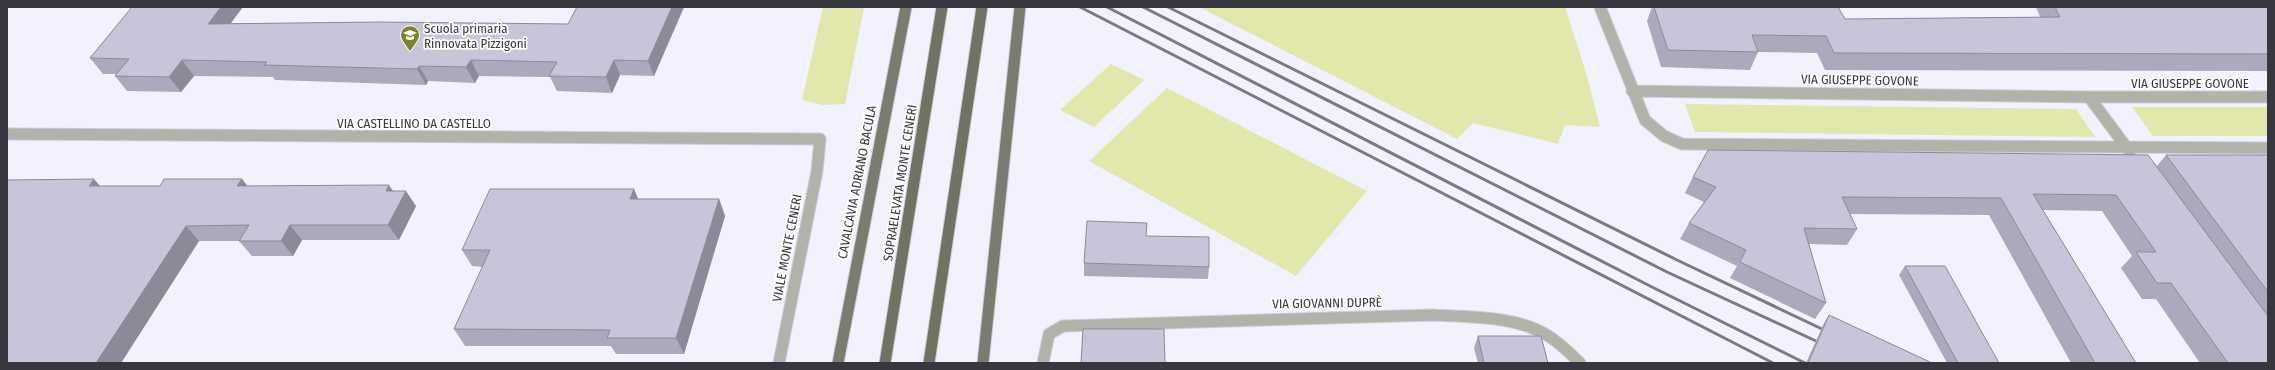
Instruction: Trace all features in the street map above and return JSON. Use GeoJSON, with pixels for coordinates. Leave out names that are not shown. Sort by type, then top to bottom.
{"type":"FeatureCollection","features":[{"type":"Feature","properties":{"kind":"highway","name":"SOPRAELEVATA MONTE CENERI"},"geometry":{"type":"LineString","coordinates":[[885,363],[942,7]]}},
{"type":"Feature","properties":{"kind":"highway"},"geometry":{"type":"LineString","coordinates":[[929,363],[982,7]]}},
{"type":"Feature","properties":{"kind":"main road","name":"CAVALCAVIA ADRIANO BACULA"},"geometry":{"type":"LineString","coordinates":[[838,363],[906,7]]}},
{"type":"Feature","properties":{"kind":"main road"},"geometry":{"type":"LineString","coordinates":[[983,363],[1020,7]]}},
{"type":"Feature","properties":{"kind":"street"},"geometry":{"type":"LineString","coordinates":[[1600,7],[1632,91],[1645,120],[1664,136],[1682,144],[2128,149],[2268,148]]}},
{"type":"Feature","properties":{"kind":"street","name":"VIA GIUSEPPE GOVONE"},"geometry":{"type":"LineString","coordinates":[[1632,91],[2089,98],[2268,97]]}},
{"type":"Feature","properties":{"kind":"street"},"geometry":{"type":"LineString","coordinates":[[2089,98],[2137,162]]}},
{"type":"Feature","properties":{"kind":"street","name":"VIA CASTELLINO DA CASTELLO"},"geometry":{"type":"LineString","coordinates":[[7,134],[820,139]]}},
{"type":"Feature","properties":{"kind":"street","name":"VIALE MONTE CENERI"},"geometry":{"type":"LineString","coordinates":[[779,363],[817,171],[820,139]]}},
{"type":"Feature","properties":{"kind":"street","name":"VIA GIOVANNI DUPRÈ"},"geometry":{"type":"LineString","coordinates":[[1044,363],[1049,334],[1063,326],[1361,317],[1462,316],[1503,322],[1535,329],[1563,346],[1580,363]]}},
{"type":"Feature","properties":{"kind":"green space"},"geometry":{"type":"Polygon","coordinates":[[[823,7],[864,7],[845,104],[823,105],[802,100],[823,7]]]}},
{"type":"Feature","properties":{"kind":"green space"},"geometry":{"type":"Polygon","coordinates":[[[1199,7],[1565,7],[1587,76],[1600,127],[1565,125],[1558,144],[1473,123],[1457,139],[1199,7]]]}},
{"type":"Feature","properties":{"kind":"green space"},"geometry":{"type":"Polygon","coordinates":[[[1111,64],[1144,80],[1094,127],[1060,110],[1111,64]]]}},
{"type":"Feature","properties":{"kind":"green space"},"geometry":{"type":"Polygon","coordinates":[[[1167,88],[1367,191],[1296,276],[1089,161],[1167,88]]]}},
{"type":"Feature","properties":{"kind":"green space"},"geometry":{"type":"Polygon","coordinates":[[[1685,104],[2076,109],[2095,137],[1695,132],[1685,104]]]}},
{"type":"Feature","properties":{"kind":"green space"},"geometry":{"type":"Polygon","coordinates":[[[2132,107],[2268,107],[2268,136],[2153,136],[2132,107]]]}},
{"type":"Feature","properties":{"kind":"building"},"geometry":{"type":"Polygon","coordinates":[[[132,7],[221,7],[208,24],[378,22],[568,24],[577,7],[672,7],[648,61],[614,60],[606,77],[549,76],[557,62],[471,60],[466,67],[419,66],[417,69],[264,65],[267,62],[182,60],[169,77],[115,76],[129,59],[90,58],[132,7]]]}},
{"type":"Feature","properties":{"kind":"building"},"geometry":{"type":"Polygon","coordinates":[[[1654,7],[1838,7],[1845,19],[2060,17],[2055,7],[2268,7],[2268,54],[1834,53],[1826,36],[1752,35],[1758,52],[1668,50],[1654,7]]]}},
{"type":"Feature","properties":{"kind":"building"},"geometry":{"type":"Polygon","coordinates":[[[1708,150],[2148,155],[2268,316],[2268,363],[2228,363],[2171,283],[2157,283],[2136,252],[2156,252],[2116,195],[2033,194],[2136,363],[2095,363],[2001,198],[1842,197],[1857,229],[1804,228],[1826,303],[1740,262],[1746,250],[1689,223],[1716,187],[1693,177],[1708,150]]]}},
{"type":"Feature","properties":{"kind":"building"},"geometry":{"type":"Polygon","coordinates":[[[2166,155],[2268,155],[2268,292],[2166,155]]]}},
{"type":"Feature","properties":{"kind":"building"},"geometry":{"type":"Polygon","coordinates":[[[94,179],[89,186],[160,186],[164,179],[242,179],[237,186],[389,185],[386,191],[406,191],[388,225],[290,225],[281,241],[239,241],[249,225],[186,226],[96,363],[7,363],[7,180],[94,179]]]}},
{"type":"Feature","properties":{"kind":"building"},"geometry":{"type":"Polygon","coordinates":[[[490,189],[634,189],[630,199],[719,199],[676,338],[607,338],[610,330],[454,329],[490,250],[462,250],[490,189]]]}},
{"type":"Feature","properties":{"kind":"building"},"geometry":{"type":"Polygon","coordinates":[[[1087,221],[1147,223],[1146,236],[1209,237],[1209,267],[1084,263],[1087,221]]]}},
{"type":"Feature","properties":{"kind":"building"},"geometry":{"type":"Polygon","coordinates":[[[1905,266],[1945,266],[1999,363],[1958,363],[1905,266]]]}},
{"type":"Feature","properties":{"kind":"building"},"geometry":{"type":"Polygon","coordinates":[[[1829,315],[1932,363],[1808,363],[1829,315]]]}},
{"type":"Feature","properties":{"kind":"building"},"geometry":{"type":"Polygon","coordinates":[[[1083,329],[1164,329],[1165,363],[1081,363],[1083,329]]]}},
{"type":"Feature","properties":{"kind":"building"},"geometry":{"type":"Polygon","coordinates":[[[1478,336],[1541,336],[1548,363],[1484,363],[1478,336]]]}},
{"type":"Feature","properties":{"kind":"railway"},"geometry":{"type":"LineString","coordinates":[[1080,7],[1773,363]]}},
{"type":"Feature","properties":{"kind":"railway"},"geometry":{"type":"LineString","coordinates":[[1107,7],[1650,286],[1805,363]]}},
{"type":"Feature","properties":{"kind":"railway"},"geometry":{"type":"LineString","coordinates":[[1143,7],[1667,272],[1816,341]]}},
{"type":"Feature","properties":{"kind":"railway"},"geometry":{"type":"LineString","coordinates":[[1168,7],[1677,260],[1822,329]]}},
{"type":"Feature","properties":{"kind":"place","name":"Scuola primaria Rinnovata Pizzigoni"},"geometry":{"type":"Point","coordinates":[410,52]}}]}
